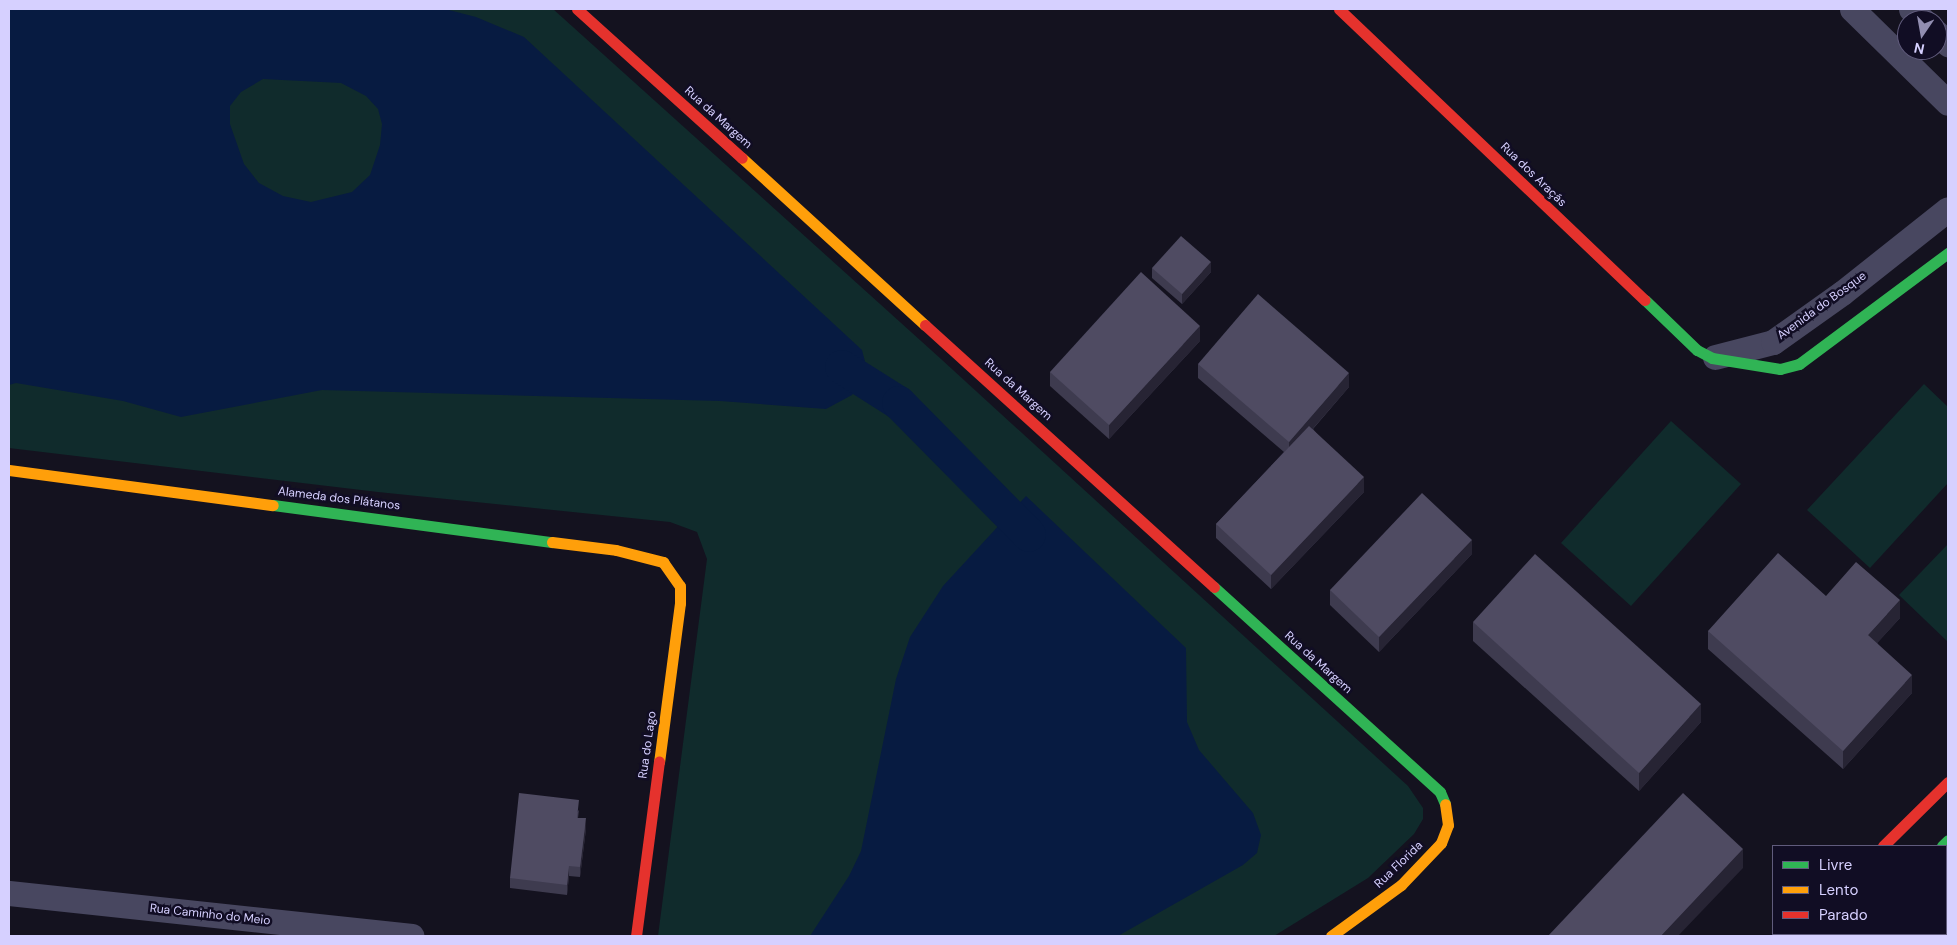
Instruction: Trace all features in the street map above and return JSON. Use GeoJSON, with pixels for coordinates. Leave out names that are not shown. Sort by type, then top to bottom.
{"type":"FeatureCollection","features":[{"type":"Feature","properties":{"kind":"street","name":"Rua da Margem"},"geometry":{"type":"LineString","coordinates":[[577,9],[1440,792]]}},
{"type":"Feature","properties":{"kind":"street","name":"Rua dos Araçás"},"geometry":{"type":"LineString","coordinates":[[1339,9],[1697,350],[1712,358]]}},
{"type":"Feature","properties":{"kind":"street"},"geometry":{"type":"LineString","coordinates":[[1852,9],[1948,103]]}},
{"type":"Feature","properties":{"kind":"street","name":"Avenida do Bosque"},"geometry":{"type":"LineString","coordinates":[[1712,358],[1773,342],[1842,293],[1948,209]]}},
{"type":"Feature","properties":{"kind":"street"},"geometry":{"type":"LineString","coordinates":[[1712,358],[1780,369],[1799,364],[1948,253]]}},
{"type":"Feature","properties":{"kind":"street"},"geometry":{"type":"LineString","coordinates":[[1842,293],[1862,318]]}},
{"type":"Feature","properties":{"kind":"street","name":"Alameda dos Plátanos"},"geometry":{"type":"LineString","coordinates":[[9,470],[616,550],[664,562]]}},
{"type":"Feature","properties":{"kind":"street","name":"Rua do Lago"},"geometry":{"type":"LineString","coordinates":[[636,936],[680,603],[680,586],[664,562]]}},
{"type":"Feature","properties":{"kind":"street"},"geometry":{"type":"LineString","coordinates":[[1884,845],[1948,782]]}},
{"type":"Feature","properties":{"kind":"street","name":"Rua Florida"},"geometry":{"type":"LineString","coordinates":[[1331,936],[1401,885],[1441,843],[1448,825],[1446,805],[1440,792]]}},
{"type":"Feature","properties":{"kind":"street"},"geometry":{"type":"LineString","coordinates":[[1894,835],[1904,845]]}},
{"type":"Feature","properties":{"kind":"street","name":"Rua Caminho do Meio"},"geometry":{"type":"LineString","coordinates":[[9,893],[229,927],[412,936]]}},
{"type":"Feature","properties":{"kind":"green space"},"geometry":{"type":"Polygon","coordinates":[[[9,9],[553,9],[941,359],[1408,786],[1423,808],[1423,819],[1414,834],[1368,878],[1274,936],[658,936],[707,559],[697,532],[670,522],[378,492],[9,448],[9,9]]]}},
{"type":"Feature","properties":{"kind":"green space"},"geometry":{"type":"Polygon","coordinates":[[[1924,384],[1948,407],[1948,483],[1870,568],[1807,510],[1924,384]]]}},
{"type":"Feature","properties":{"kind":"green space"},"geometry":{"type":"Polygon","coordinates":[[[1671,421],[1741,484],[1631,606],[1561,543],[1671,421]]]}},
{"type":"Feature","properties":{"kind":"green space"},"geometry":{"type":"Polygon","coordinates":[[[1948,544],[1948,642],[1899,595],[1948,544]]]}},
{"type":"Feature","properties":{"kind":"green space"},"geometry":{"type":"Polygon","coordinates":[[[1947,859],[1948,936],[1866,936],[1947,935],[1947,859]]]}},
{"type":"Feature","properties":{"kind":"water"},"geometry":{"type":"Polygon","coordinates":[[[9,9],[445,9],[476,17],[524,37],[862,350],[868,373],[852,395],[826,409],[720,401],[322,390],[181,417],[123,401],[16,383],[9,385],[9,9]],[[263,79],[241,92],[230,106],[230,124],[244,164],[259,183],[283,196],[311,202],[352,192],[370,175],[380,145],[382,124],[378,109],[366,96],[341,83],[263,79]]]}},
{"type":"Feature","properties":{"kind":"water"},"geometry":{"type":"Polygon","coordinates":[[[1026,496],[1186,648],[1187,722],[1199,750],[1253,813],[1261,835],[1257,853],[1243,865],[1118,936],[810,936],[849,876],[861,851],[896,679],[910,637],[943,586],[1026,496]]]}},
{"type":"Feature","properties":{"kind":"building"},"geometry":{"type":"Polygon","coordinates":[[[1181,236],[1211,262],[1182,294],[1152,268],[1181,236]]]}},
{"type":"Feature","properties":{"kind":"building"},"geometry":{"type":"Polygon","coordinates":[[[1141,272],[1200,326],[1109,425],[1050,372],[1141,272]]]}},
{"type":"Feature","properties":{"kind":"building"},"geometry":{"type":"Polygon","coordinates":[[[1258,294],[1349,373],[1289,442],[1198,364],[1258,294]]]}},
{"type":"Feature","properties":{"kind":"building"},"geometry":{"type":"Polygon","coordinates":[[[1309,426],[1364,477],[1271,575],[1216,524],[1309,426]]]}},
{"type":"Feature","properties":{"kind":"building"},"geometry":{"type":"Polygon","coordinates":[[[1422,493],[1472,540],[1379,637],[1330,590],[1422,493]]]}},
{"type":"Feature","properties":{"kind":"building"},"geometry":{"type":"Polygon","coordinates":[[[1778,553],[1826,596],[1856,562],[1900,600],[1868,635],[1912,675],[1843,751],[1708,631],[1778,553]]]}},
{"type":"Feature","properties":{"kind":"building"},"geometry":{"type":"Polygon","coordinates":[[[1535,554],[1701,704],[1639,773],[1473,622],[1535,554]]]}},
{"type":"Feature","properties":{"kind":"building"},"geometry":{"type":"Polygon","coordinates":[[[519,793],[579,800],[577,818],[586,818],[580,867],[569,866],[567,885],[510,878],[519,793]]]}},
{"type":"Feature","properties":{"kind":"building"},"geometry":{"type":"Polygon","coordinates":[[[1683,793],[1743,849],[1661,936],[1548,936],[1683,793]]]}},
{"type":"Feature","properties":{"kind":"waterway"},"geometry":{"type":"LineString","coordinates":[[842,367],[899,403],[1029,535]]}},
{"type":"Feature","properties":{"kind":"traffic: fast"},"geometry":{"type":"LineString","coordinates":[[1645,300],[1697,350],[1712,358],[1780,369],[1799,364],[1948,253]]}},
{"type":"Feature","properties":{"kind":"traffic: fast"},"geometry":{"type":"LineString","coordinates":[[273,505],[552,542]]}},
{"type":"Feature","properties":{"kind":"traffic: fast"},"geometry":{"type":"LineString","coordinates":[[1214,587],[1440,792],[1445,804]]}},
{"type":"Feature","properties":{"kind":"traffic: fast"},"geometry":{"type":"LineString","coordinates":[[1943,845],[1948,840]]}},
{"type":"Feature","properties":{"kind":"traffic: slow"},"geometry":{"type":"LineString","coordinates":[[742,158],[925,325]]}},
{"type":"Feature","properties":{"kind":"traffic: slow"},"geometry":{"type":"LineString","coordinates":[[9,470],[273,505]]}},
{"type":"Feature","properties":{"kind":"traffic: slow"},"geometry":{"type":"LineString","coordinates":[[552,542],[616,550],[663,562],[680,586],[680,603],[659,762]]}},
{"type":"Feature","properties":{"kind":"traffic: slow"},"geometry":{"type":"LineString","coordinates":[[1331,936],[1401,885],[1441,843],[1448,825],[1445,804]]}},
{"type":"Feature","properties":{"kind":"traffic: jam"},"geometry":{"type":"LineString","coordinates":[[577,9],[742,158]]}},
{"type":"Feature","properties":{"kind":"traffic: jam"},"geometry":{"type":"LineString","coordinates":[[1339,9],[1645,300]]}},
{"type":"Feature","properties":{"kind":"traffic: jam"},"geometry":{"type":"LineString","coordinates":[[925,325],[1214,587]]}},
{"type":"Feature","properties":{"kind":"traffic: jam"},"geometry":{"type":"LineString","coordinates":[[636,936],[659,762]]}},
{"type":"Feature","properties":{"kind":"traffic: jam"},"geometry":{"type":"LineString","coordinates":[[1884,845],[1948,782]]}}]}
